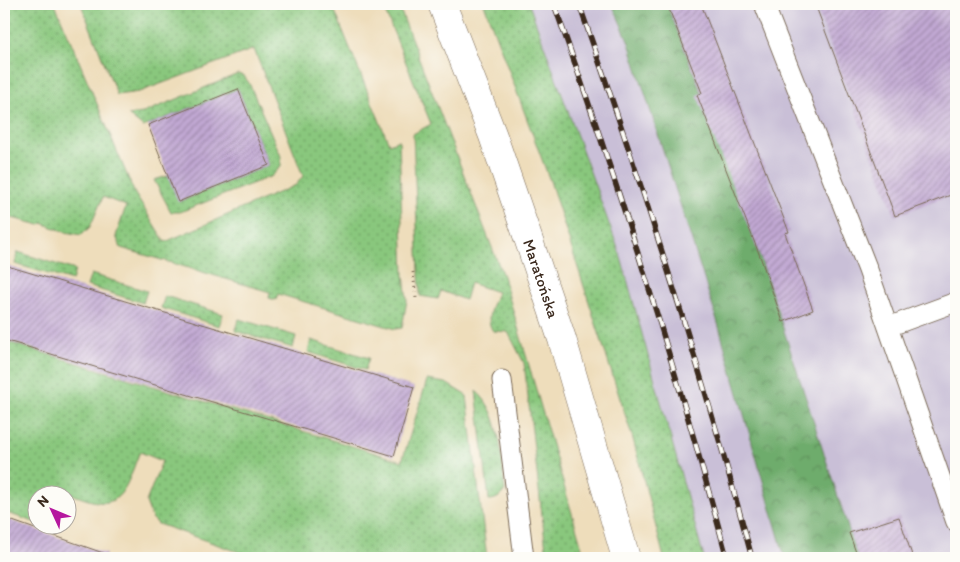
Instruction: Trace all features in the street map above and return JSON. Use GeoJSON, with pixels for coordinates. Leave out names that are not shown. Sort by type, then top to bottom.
{"type":"FeatureCollection","features":[{"type":"Feature","properties":{"kind":"street","name":"Maratońska"},"geometry":{"type":"LineString","coordinates":[[442,4],[493,136],[562,339],[626,558]]}},
{"type":"Feature","properties":{"kind":"lane"},"geometry":{"type":"LineString","coordinates":[[764,4],[868,270],[956,522]]}},
{"type":"Feature","properties":{"kind":"lane"},"geometry":{"type":"LineString","coordinates":[[888,327],[956,302]]}},
{"type":"Feature","properties":{"kind":"lane"},"geometry":{"type":"LineString","coordinates":[[502,380],[524,558]]}},
{"type":"Feature","properties":{"kind":"path"},"geometry":{"type":"LineString","coordinates":[[412,272],[416,298]]}},
{"type":"Feature","properties":{"kind":"shaded area"},"geometry":{"type":"Polygon","coordinates":[[[529,4],[612,4],[628,40],[717,320],[785,558],[704,558],[620,254],[529,4]]]}},
{"type":"Feature","properties":{"kind":"shaded area"},"geometry":{"type":"Polygon","coordinates":[[[667,4],[956,4],[956,558],[858,558],[756,245],[667,4]]]}},
{"type":"Feature","properties":{"kind":"green space"},"geometry":{"type":"Polygon","coordinates":[[[4,4],[55,4],[135,194],[165,242],[296,185],[303,176],[254,49],[139,92],[117,95],[81,4],[332,4],[389,144],[399,140],[404,275],[407,300],[402,328],[395,329],[278,294],[276,300],[269,298],[270,292],[121,248],[116,236],[126,206],[103,197],[90,227],[81,235],[65,232],[42,223],[40,225],[4,216],[4,4]]]}},
{"type":"Feature","properties":{"kind":"green space"},"geometry":{"type":"Polygon","coordinates":[[[382,4],[398,4],[503,276],[585,558],[547,558],[524,363],[508,332],[493,331],[490,326],[490,311],[497,292],[470,283],[465,300],[441,291],[438,299],[420,296],[413,134],[431,124],[382,4]]]}},
{"type":"Feature","properties":{"kind":"green space"},"geometry":{"type":"Polygon","coordinates":[[[484,4],[529,4],[620,254],[704,558],[664,558],[633,439],[550,181],[484,4]]]}},
{"type":"Feature","properties":{"kind":"green space"},"geometry":{"type":"Polygon","coordinates":[[[612,4],[667,4],[702,93],[756,245],[858,558],[785,558],[717,320],[628,40],[612,4]]]}},
{"type":"Feature","properties":{"kind":"green space"},"geometry":{"type":"Polygon","coordinates":[[[238,74],[244,76],[249,83],[281,156],[281,166],[272,176],[180,212],[171,212],[154,180],[168,176],[179,202],[269,165],[238,89],[143,127],[128,115],[143,113],[238,74]]]}},
{"type":"Feature","properties":{"kind":"green space"},"geometry":{"type":"Polygon","coordinates":[[[18,252],[75,270],[72,281],[15,264],[18,252]]]}},
{"type":"Feature","properties":{"kind":"green space"},"geometry":{"type":"Polygon","coordinates":[[[91,274],[147,291],[143,303],[87,286],[91,274]]]}},
{"type":"Feature","properties":{"kind":"green space"},"geometry":{"type":"Polygon","coordinates":[[[165,296],[223,314],[219,326],[161,308],[165,296]]]}},
{"type":"Feature","properties":{"kind":"green space"},"geometry":{"type":"Polygon","coordinates":[[[239,319],[296,336],[293,348],[235,331],[239,319]]]}},
{"type":"Feature","properties":{"kind":"green space"},"geometry":{"type":"Polygon","coordinates":[[[311,340],[369,358],[365,370],[308,352],[311,340]]]}},
{"type":"Feature","properties":{"kind":"green space"},"geometry":{"type":"Polygon","coordinates":[[[4,341],[402,461],[427,380],[446,383],[467,396],[487,558],[256,558],[158,524],[152,518],[146,502],[162,461],[140,452],[126,486],[115,499],[107,502],[98,502],[78,497],[78,484],[28,484],[28,520],[4,512],[4,341]]]}},
{"type":"Feature","properties":{"kind":"green space"},"geometry":{"type":"Polygon","coordinates":[[[476,391],[485,400],[491,411],[499,437],[505,490],[492,500],[489,500],[476,391]]]}},
{"type":"Feature","properties":{"kind":"building"},"geometry":{"type":"Polygon","coordinates":[[[667,4],[701,4],[789,232],[785,233],[813,310],[783,322],[761,259],[697,95],[702,93],[667,4]]]}},
{"type":"Feature","properties":{"kind":"building"},"geometry":{"type":"Polygon","coordinates":[[[815,4],[956,4],[956,193],[895,216],[815,4]]]}},
{"type":"Feature","properties":{"kind":"building"},"geometry":{"type":"Polygon","coordinates":[[[238,89],[269,165],[178,202],[148,125],[238,89]]]}},
{"type":"Feature","properties":{"kind":"building"},"geometry":{"type":"Polygon","coordinates":[[[4,265],[414,387],[394,456],[4,340],[4,265]]]}},
{"type":"Feature","properties":{"kind":"building"},"geometry":{"type":"Polygon","coordinates":[[[899,517],[913,558],[858,558],[849,533],[899,517]]]}},
{"type":"Feature","properties":{"kind":"building"},"geometry":{"type":"Polygon","coordinates":[[[4,518],[28,526],[28,534],[49,534],[106,554],[105,558],[4,558],[4,518]]]}},
{"type":"Feature","properties":{"kind":"railway"},"geometry":{"type":"LineString","coordinates":[[554,4],[646,279],[688,418],[727,558]]}},
{"type":"Feature","properties":{"kind":"railway"},"geometry":{"type":"LineString","coordinates":[[579,4],[671,279],[713,418],[752,558]]}}]}
